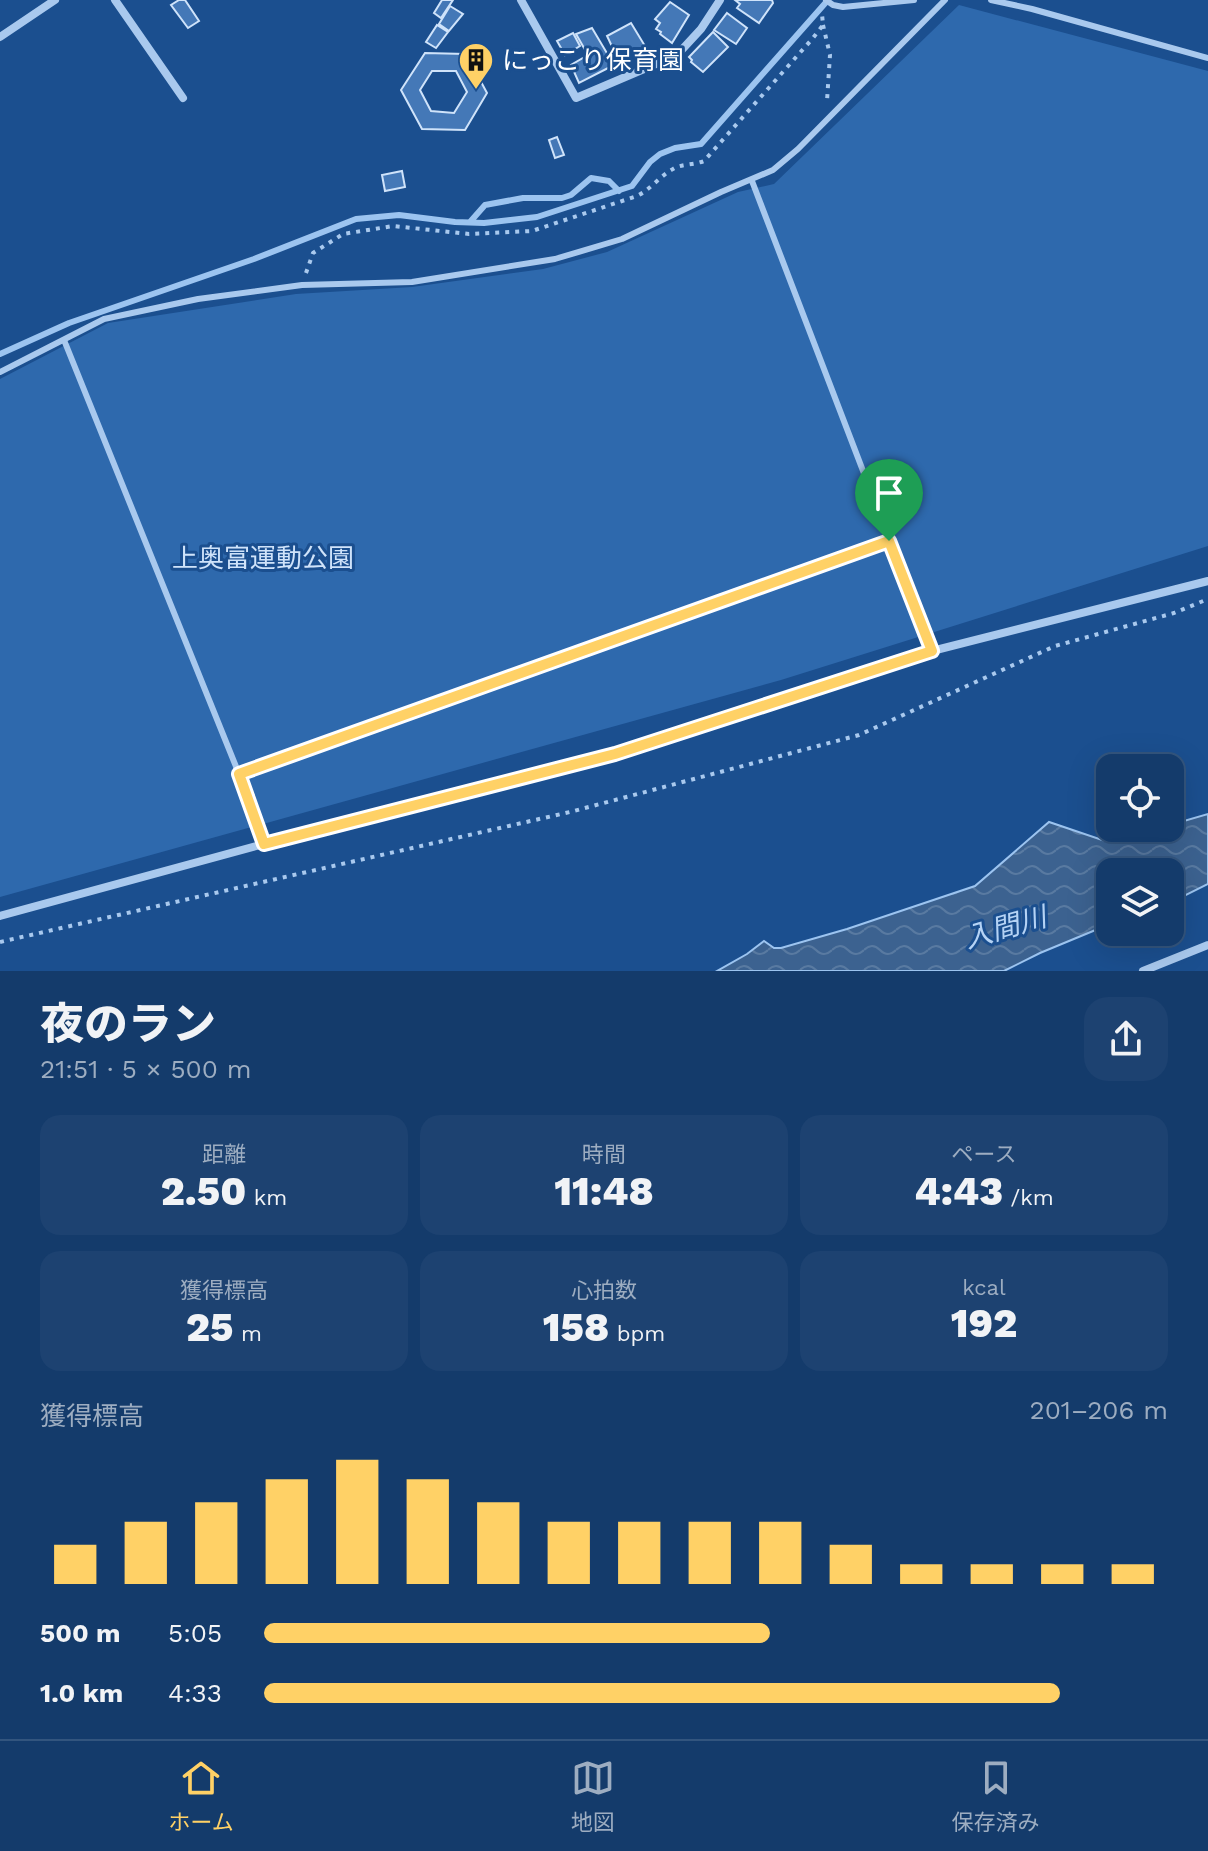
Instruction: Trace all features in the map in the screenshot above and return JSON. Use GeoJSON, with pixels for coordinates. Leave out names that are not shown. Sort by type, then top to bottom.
{"type":"FeatureCollection","features":[{"type":"Feature","properties":{"kind":"street"},"geometry":{"type":"LineString","coordinates":[[0,37],[55,0]]}},
{"type":"Feature","properties":{"kind":"street"},"geometry":{"type":"LineString","coordinates":[[115,0],[183,98]]}},
{"type":"Feature","properties":{"kind":"street"},"geometry":{"type":"LineString","coordinates":[[521,0],[576,98],[677,55],[701,29],[720,0]]}},
{"type":"Feature","properties":{"kind":"street"},"geometry":{"type":"LineString","coordinates":[[0,916],[615,754],[932,651],[1208,581]]}},
{"type":"Feature","properties":{"kind":"street"},"geometry":{"type":"LineString","coordinates":[[1143,971],[1208,945]]}},
{"type":"Feature","properties":{"kind":"lane"},"geometry":{"type":"LineString","coordinates":[[825,0],[843,7],[914,0]]}},
{"type":"Feature","properties":{"kind":"lane"},"geometry":{"type":"LineString","coordinates":[[0,372],[104,319],[198,299],[302,285],[412,282],[555,259],[622,239],[773,170],[945,0]]}},
{"type":"Feature","properties":{"kind":"lane"},"geometry":{"type":"LineString","coordinates":[[991,0],[1208,58]]}},
{"type":"Feature","properties":{"kind":"lane"},"geometry":{"type":"LineString","coordinates":[[752,181],[932,651]]}},
{"type":"Feature","properties":{"kind":"lane"},"geometry":{"type":"LineString","coordinates":[[64,340],[239,774],[264,844]]}},
{"type":"Feature","properties":{"kind":"lane"},"geometry":{"type":"LineString","coordinates":[[239,774],[889,541]]}},
{"type":"Feature","properties":{"kind":"path"},"geometry":{"type":"LineString","coordinates":[[822,123],[829,85],[830,55],[823,25],[825,0]]}},
{"type":"Feature","properties":{"kind":"path"},"geometry":{"type":"LineString","coordinates":[[302,285],[313,253],[343,234],[393,226],[469,234],[532,231],[650,190],[677,166],[691,166],[704,161],[823,25]]}},
{"type":"Feature","properties":{"kind":"path"},"geometry":{"type":"LineString","coordinates":[[0,942],[570,812],[859,735],[1055,646],[1174,613],[1208,599]]}},
{"type":"Feature","properties":{"kind":"green space","name":"上奥富運動公園"},"geometry":{"type":"Polygon","coordinates":[[[959,5],[1208,71],[1208,546],[781,680],[0,897],[0,379],[108,323],[296,294],[412,287],[543,269],[607,252],[738,192],[774,184],[959,5]]]}},
{"type":"Feature","properties":{"kind":"water","name":"入間川"},"geometry":{"type":"Polygon","coordinates":[[[1208,814],[1208,884],[1184,896],[1184,858],[1096,858],[1096,930],[1004,971],[717,971],[764,941],[774,948],[781,948],[975,886],[1049,822],[1096,838],[1096,842],[1184,842],[1184,821],[1208,814]]]}},
{"type":"Feature","properties":{"kind":"building"},"geometry":{"type":"Polygon","coordinates":[[[185,0],[199,21],[188,28],[171,5],[185,0]]]}},
{"type":"Feature","properties":{"kind":"building"},"geometry":{"type":"Polygon","coordinates":[[[442,0],[453,0],[441,18],[434,13],[442,0]]]}},
{"type":"Feature","properties":{"kind":"building"},"geometry":{"type":"Polygon","coordinates":[[[735,0],[772,0],[773,3],[759,23],[737,8],[740,4],[735,0]]]}},
{"type":"Feature","properties":{"kind":"building"},"geometry":{"type":"Polygon","coordinates":[[[670,2],[689,15],[672,43],[656,29],[660,23],[655,19],[670,2]]]}},
{"type":"Feature","properties":{"kind":"building"},"geometry":{"type":"Polygon","coordinates":[[[450,6],[463,14],[449,31],[439,24],[450,6]]]}},
{"type":"Feature","properties":{"kind":"building"},"geometry":{"type":"Polygon","coordinates":[[[727,13],[747,28],[736,44],[714,30],[727,13]]]}},
{"type":"Feature","properties":{"kind":"building"},"geometry":{"type":"Polygon","coordinates":[[[631,23],[645,46],[624,57],[622,54],[617,57],[607,36],[631,23]]]}},
{"type":"Feature","properties":{"kind":"building"},"geometry":{"type":"Polygon","coordinates":[[[437,25],[448,32],[436,48],[426,42],[437,25]]]}},
{"type":"Feature","properties":{"kind":"building"},"geometry":{"type":"Polygon","coordinates":[[[592,28],[614,65],[579,83],[571,65],[588,55],[576,34],[592,28]]]}},
{"type":"Feature","properties":{"kind":"building"},"geometry":{"type":"Polygon","coordinates":[[[713,32],[728,47],[703,72],[689,57],[713,32]]]}},
{"type":"Feature","properties":{"kind":"building"},"geometry":{"type":"Polygon","coordinates":[[[573,33],[580,46],[565,55],[557,41],[573,33]]]}},
{"type":"Feature","properties":{"kind":"building","name":"にっこり保育園"},"geometry":{"type":"Polygon","coordinates":[[[425,53],[466,54],[487,93],[465,130],[422,129],[401,90],[425,53]],[[432,71],[420,90],[431,111],[454,113],[467,92],[456,71],[432,71]]]}},
{"type":"Feature","properties":{"kind":"building"},"geometry":{"type":"Polygon","coordinates":[[[557,137],[564,155],[555,158],[549,140],[557,137]]]}},
{"type":"Feature","properties":{"kind":"building"},"geometry":{"type":"Polygon","coordinates":[[[402,171],[405,187],[385,191],[382,175],[402,171]]]}},
{"type":"Feature","properties":{"kind":"waterway"},"geometry":{"type":"LineString","coordinates":[[0,354],[69,323],[254,259],[356,219],[399,215],[484,223],[537,217],[632,186],[660,154],[701,144],[828,0]]}},
{"type":"Feature","properties":{"kind":"waterway"},"geometry":{"type":"LineString","coordinates":[[470,222],[485,205],[523,198],[562,198],[571,195],[591,178],[609,181],[619,191]]}},
{"type":"Feature","properties":{"kind":"place","name":"にっこり保育園"},"geometry":{"type":"Point","coordinates":[476,91]}},
{"type":"Feature","properties":{"kind":"route"},"geometry":{"type":"LineString","coordinates":[[889,541],[932,651],[615,754],[264,844],[239,774],[889,541]]}}]}
